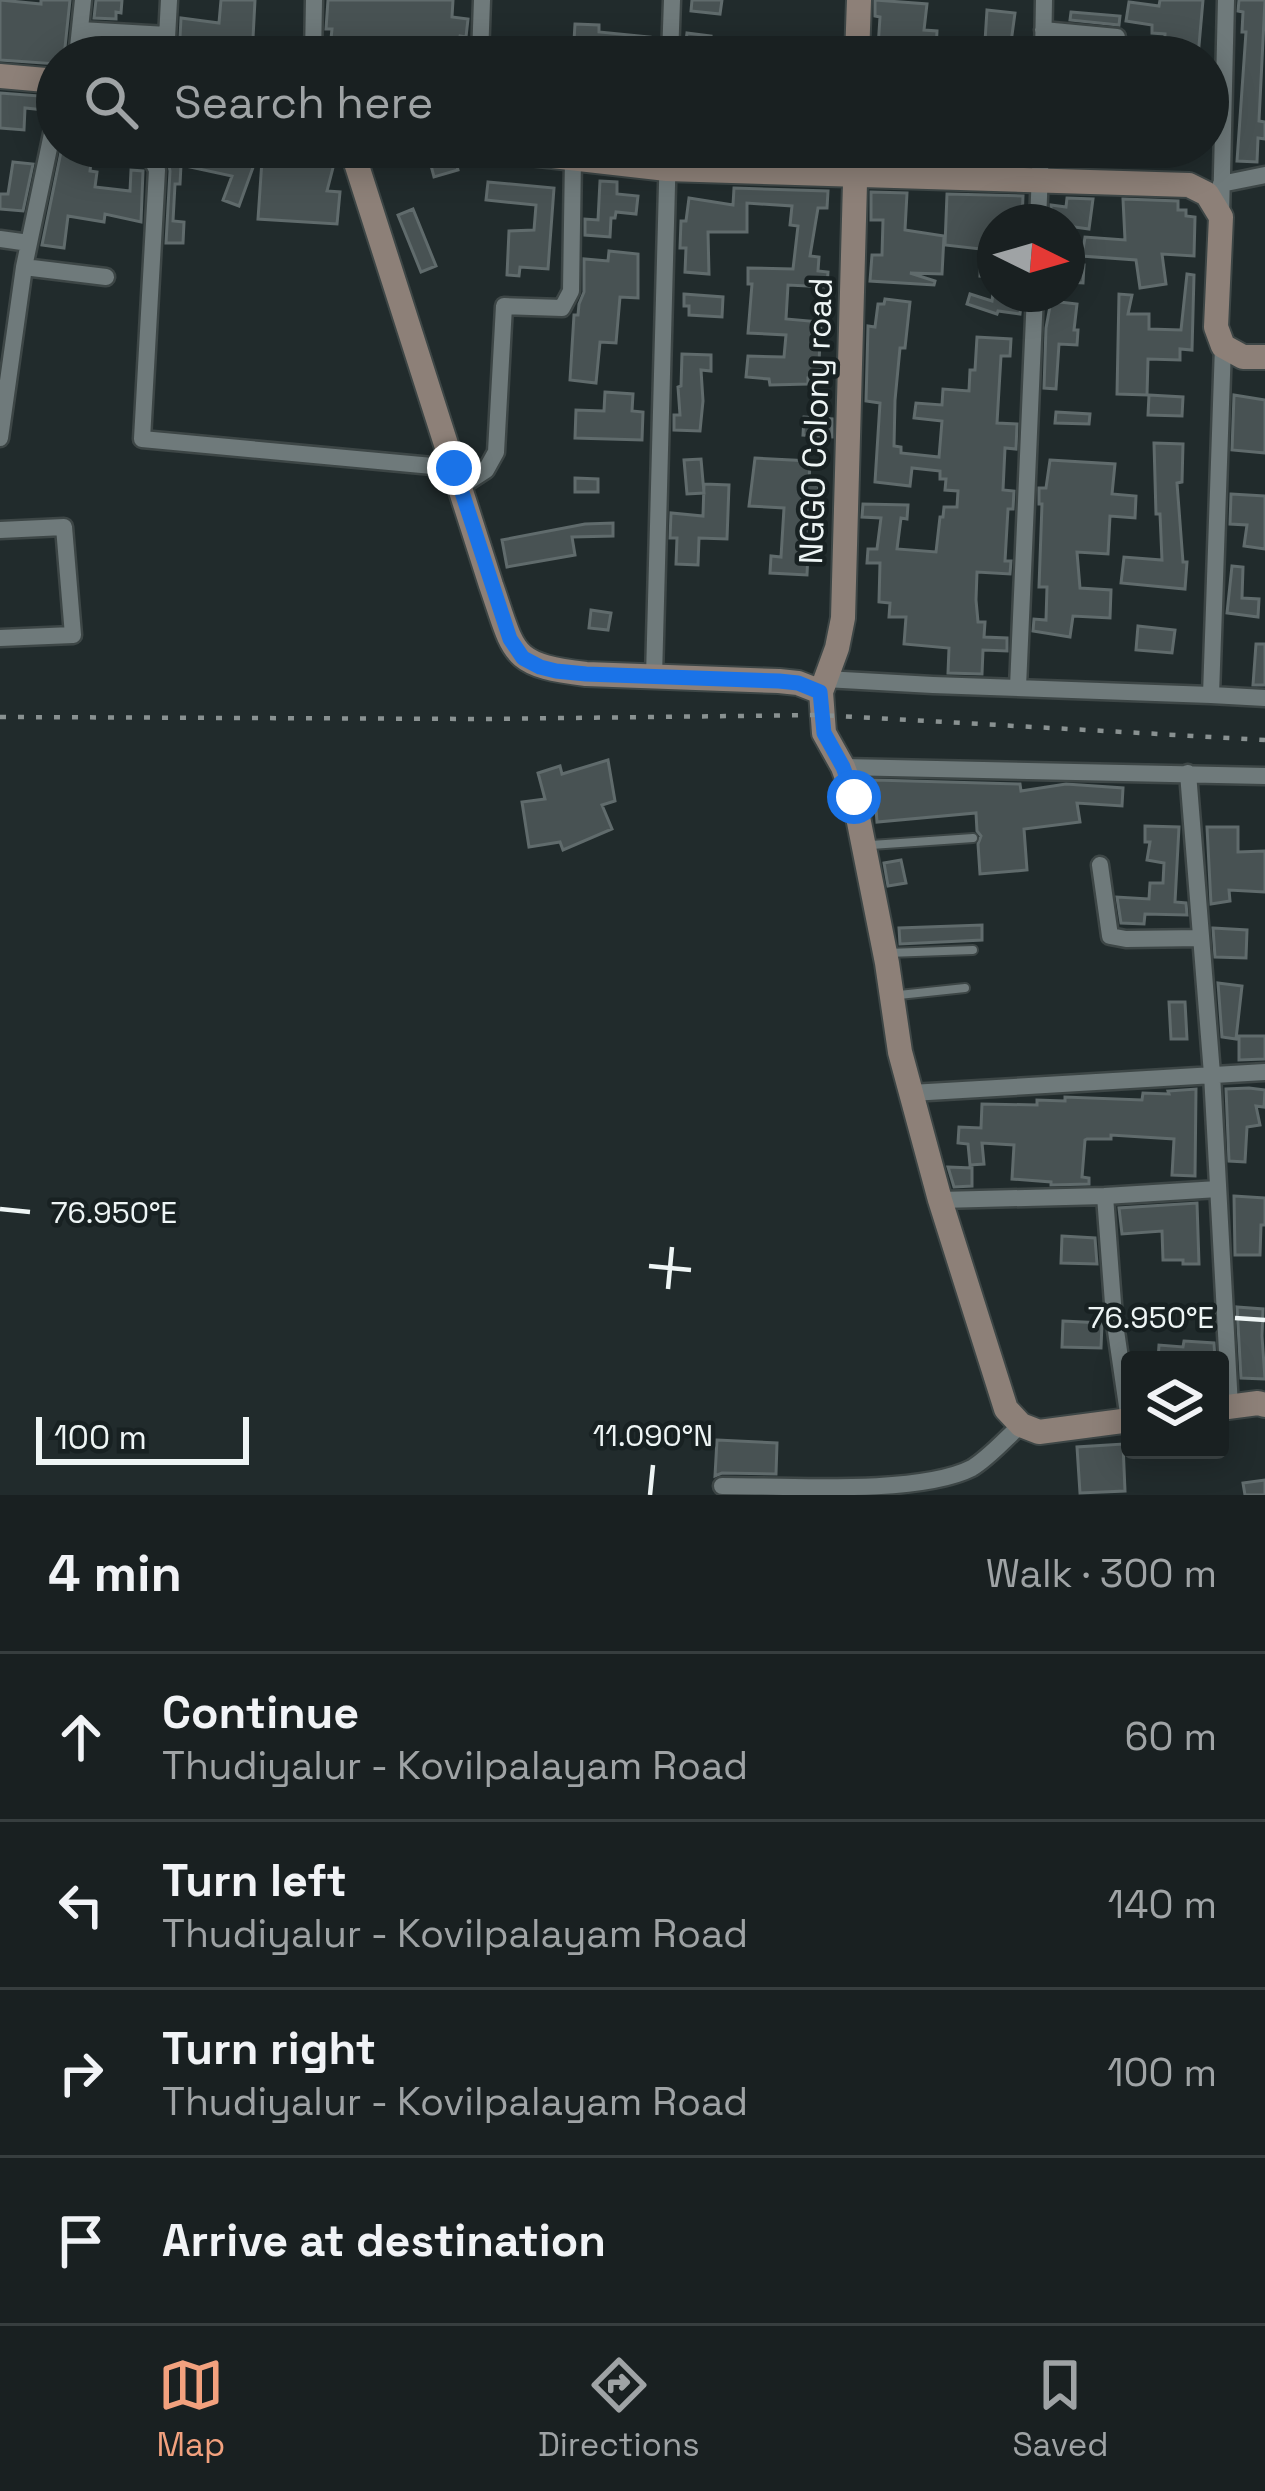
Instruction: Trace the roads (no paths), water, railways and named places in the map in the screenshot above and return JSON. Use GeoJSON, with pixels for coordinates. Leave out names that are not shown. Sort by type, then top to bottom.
{"type":"FeatureCollection","features":[{"type":"Feature","properties":{"kind":"main road"},"geometry":{"type":"LineString","coordinates":[[858,36],[859,0]]}},
{"type":"Feature","properties":{"kind":"main road"},"geometry":{"type":"LineString","coordinates":[[0,76],[36,79]]}},
{"type":"Feature","properties":{"kind":"main road"},"geometry":{"type":"LineString","coordinates":[[358,168],[510,639],[523,658],[556,671],[823,686],[824,733],[854,797],[900,1052],[940,1200],[1006,1409],[1022,1425],[1039,1432],[1121,1421]]}},
{"type":"Feature","properties":{"kind":"main road"},"geometry":{"type":"LineString","coordinates":[[766,168],[855,177],[1189,185],[1208,194],[1221,217],[1216,328],[1223,346],[1243,357],[1265,357]]}},
{"type":"Feature","properties":{"kind":"main road","name":"NGGO Colony road"},"geometry":{"type":"LineString","coordinates":[[823,686],[843,618],[855,168]]}},
{"type":"Feature","properties":{"kind":"main road"},"geometry":{"type":"LineString","coordinates":[[1229,1407],[1263,1403]]}},
{"type":"Feature","properties":{"kind":"street"},"geometry":{"type":"LineString","coordinates":[[79,36],[82,0]]}},
{"type":"Feature","properties":{"kind":"street"},"geometry":{"type":"LineString","coordinates":[[80,30],[167,35],[170,0]]}},
{"type":"Feature","properties":{"kind":"street"},"geometry":{"type":"LineString","coordinates":[[313,36],[314,0]]}},
{"type":"Feature","properties":{"kind":"street"},"geometry":{"type":"LineString","coordinates":[[481,36],[482,0]]}},
{"type":"Feature","properties":{"kind":"street"},"geometry":{"type":"LineString","coordinates":[[671,36],[672,0]]}},
{"type":"Feature","properties":{"kind":"street"},"geometry":{"type":"LineString","coordinates":[[1043,36],[1044,0]]}},
{"type":"Feature","properties":{"kind":"street"},"geometry":{"type":"LineString","coordinates":[[1225,36],[1226,0]]}},
{"type":"Feature","properties":{"kind":"street"},"geometry":{"type":"LineString","coordinates":[[1043,30],[1098,36]]}},
{"type":"Feature","properties":{"kind":"street"},"geometry":{"type":"LineString","coordinates":[[0,438],[24,267],[45,168]]}},
{"type":"Feature","properties":{"kind":"street"},"geometry":{"type":"LineString","coordinates":[[156,168],[142,439],[457,477],[486,470],[496,452],[504,306],[562,308],[571,291],[573,168]]}},
{"type":"Feature","properties":{"kind":"street"},"geometry":{"type":"LineString","coordinates":[[654,677],[668,168]]}},
{"type":"Feature","properties":{"kind":"street"},"geometry":{"type":"LineString","coordinates":[[1039,204],[1040,168]]}},
{"type":"Feature","properties":{"kind":"street"},"geometry":{"type":"LineString","coordinates":[[1221,168],[1221,217]]}},
{"type":"Feature","properties":{"kind":"street"},"geometry":{"type":"LineString","coordinates":[[1221,184],[1265,175]]}},
{"type":"Feature","properties":{"kind":"street"},"geometry":{"type":"LineString","coordinates":[[0,239],[29,244]]}},
{"type":"Feature","properties":{"kind":"street"},"geometry":{"type":"LineString","coordinates":[[24,267],[106,277]]}},
{"type":"Feature","properties":{"kind":"street"},"geometry":{"type":"LineString","coordinates":[[1018,687],[1034,312]]}},
{"type":"Feature","properties":{"kind":"street"},"geometry":{"type":"LineString","coordinates":[[1211,695],[1223,346]]}},
{"type":"Feature","properties":{"kind":"street"},"geometry":{"type":"LineString","coordinates":[[0,530],[64,527],[73,634],[0,638]]}},
{"type":"Feature","properties":{"kind":"street"},"geometry":{"type":"LineString","coordinates":[[823,686],[1018,687],[1265,698]]}},
{"type":"Feature","properties":{"kind":"street"},"geometry":{"type":"LineString","coordinates":[[843,767],[1265,776]]}},
{"type":"Feature","properties":{"kind":"street"},"geometry":{"type":"LineString","coordinates":[[1188,773],[1212,1074],[1223,1351]]}},
{"type":"Feature","properties":{"kind":"street"},"geometry":{"type":"LineString","coordinates":[[1100,865],[1110,936],[1201,938]]}},
{"type":"Feature","properties":{"kind":"street"},"geometry":{"type":"LineString","coordinates":[[911,1093],[1265,1072]]}},
{"type":"Feature","properties":{"kind":"street"},"geometry":{"type":"LineString","coordinates":[[940,1200],[1218,1189]]}},
{"type":"Feature","properties":{"kind":"street"},"geometry":{"type":"LineString","coordinates":[[1105,1196],[1121,1362]]}},
{"type":"Feature","properties":{"kind":"street"},"geometry":{"type":"LineString","coordinates":[[722,1486],[922,1484],[972,1468],[1022,1425]]}},
{"type":"Feature","properties":{"kind":"lane"},"geometry":{"type":"LineString","coordinates":[[864,846],[974,838]]}},
{"type":"Feature","properties":{"kind":"lane"},"geometry":{"type":"LineString","coordinates":[[885,953],[973,950]]}},
{"type":"Feature","properties":{"kind":"lane"},"geometry":{"type":"LineString","coordinates":[[892,996],[965,988]]}},
{"type":"Feature","properties":{"kind":"railway"},"geometry":{"type":"LineString","coordinates":[[0,717],[820,715],[1265,740]]}}]}
